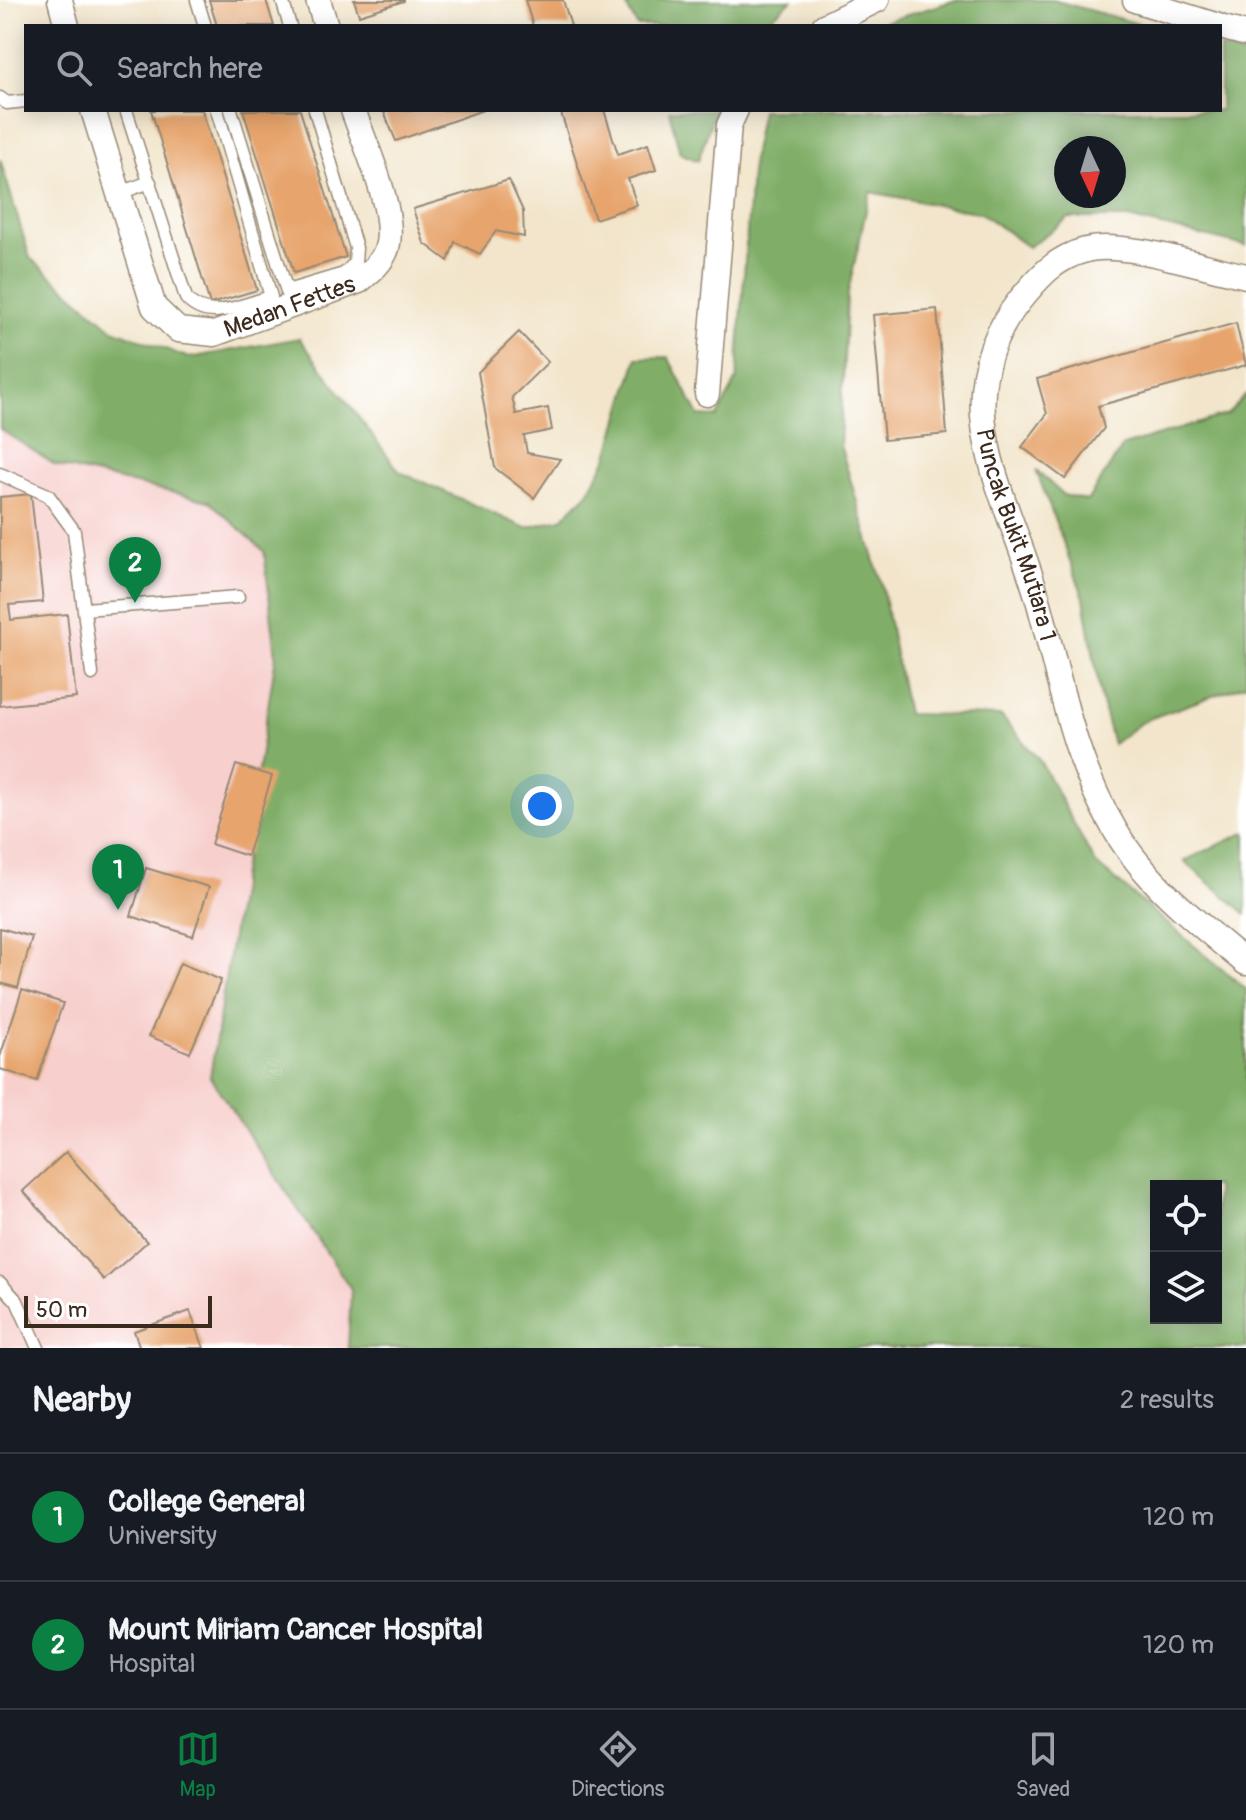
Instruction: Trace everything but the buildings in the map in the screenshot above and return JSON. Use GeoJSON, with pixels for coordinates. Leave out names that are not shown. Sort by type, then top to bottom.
{"type":"FeatureCollection","features":[{"type":"Feature","properties":{"kind":"street"},"geometry":{"type":"LineString","coordinates":[[60,0],[66,24]]}},
{"type":"Feature","properties":{"kind":"street"},"geometry":{"type":"LineString","coordinates":[[318,0],[325,24]]}},
{"type":"Feature","properties":{"kind":"street"},"geometry":{"type":"LineString","coordinates":[[828,24],[877,0]]}},
{"type":"Feature","properties":{"kind":"street"},"geometry":{"type":"LineString","coordinates":[[1141,1],[1213,24]]}},
{"type":"Feature","properties":{"kind":"street"},"geometry":{"type":"LineString","coordinates":[[1222,27],[1246,34]]}},
{"type":"Feature","properties":{"kind":"street","name":"Medan Fettes"},"geometry":{"type":"LineString","coordinates":[[94,112],[154,307],[178,330],[214,334],[289,299],[359,281],[375,269],[386,250],[387,215],[354,112]]}},
{"type":"Feature","properties":{"kind":"street"},"geometry":{"type":"LineString","coordinates":[[707,394],[729,125],[735,112]]}},
{"type":"Feature","properties":{"kind":"street","name":"Puncak Bukit Mutiara 1"},"geometry":{"type":"LineString","coordinates":[[1246,276],[1117,248],[1088,249],[1063,258],[1041,274],[1003,321],[986,360],[981,391],[987,444],[1040,605],[1064,712],[1089,777],[1116,831],[1151,877],[1246,963]]}},
{"type":"Feature","properties":{"kind":"lane"},"geometry":{"type":"LineString","coordinates":[[197,0],[204,24]]}},
{"type":"Feature","properties":{"kind":"lane"},"geometry":{"type":"LineString","coordinates":[[282,0],[289,24]]}},
{"type":"Feature","properties":{"kind":"lane"},"geometry":{"type":"LineString","coordinates":[[0,98],[7,103],[24,101]]}},
{"type":"Feature","properties":{"kind":"lane"},"geometry":{"type":"LineString","coordinates":[[127,112],[186,298],[194,307],[213,313],[271,297],[218,112]]}},
{"type":"Feature","properties":{"kind":"lane"},"geometry":{"type":"LineString","coordinates":[[232,112],[289,299],[344,274],[355,263],[356,248],[316,112]]}},
{"type":"Feature","properties":{"kind":"lane"},"geometry":{"type":"LineString","coordinates":[[119,193],[150,182]]}},
{"type":"Feature","properties":{"kind":"lane"},"geometry":{"type":"LineString","coordinates":[[0,474],[48,495],[67,519],[78,548],[92,674]]}},
{"type":"Feature","properties":{"kind":"lane"},"geometry":{"type":"LineString","coordinates":[[85,609],[238,597]]}},
{"type":"Feature","properties":{"kind":"lane"},"geometry":{"type":"LineString","coordinates":[[0,1283],[17,1301],[38,1348]]}},
{"type":"Feature","properties":{"kind":"shaded area"},"geometry":{"type":"Polygon","coordinates":[[[0,429],[55,465],[209,501],[264,551],[276,656],[210,1077],[351,1289],[348,1348],[0,1348],[0,429]]]}},
{"type":"Feature","properties":{"kind":"green space"},"geometry":{"type":"Polygon","coordinates":[[[623,0],[792,0],[763,24],[636,24],[623,0]]]}},
{"type":"Feature","properties":{"kind":"green space"},"geometry":{"type":"Polygon","coordinates":[[[956,0],[1053,0],[1139,24],[878,24],[956,0]]]}},
{"type":"Feature","properties":{"kind":"green space"},"geometry":{"type":"Polygon","coordinates":[[[1222,49],[1246,57],[1246,246],[1128,218],[1069,218],[1028,247],[981,213],[870,192],[847,297],[840,445],[881,582],[907,714],[1001,716],[1040,761],[1095,863],[1246,989],[1246,1348],[348,1348],[351,1289],[210,1077],[276,656],[264,551],[209,501],[55,465],[0,429],[0,159],[30,258],[113,329],[189,358],[299,338],[400,472],[526,528],[561,519],[588,493],[608,456],[637,358],[668,357],[699,416],[717,417],[737,379],[752,158],[761,112],[1222,112],[1222,49]]]}},
{"type":"Feature","properties":{"kind":"green space"},"geometry":{"type":"Polygon","coordinates":[[[670,112],[714,112],[698,161],[680,153],[670,112]]]}},
{"type":"Feature","properties":{"kind":"green space"},"geometry":{"type":"Polygon","coordinates":[[[1246,394],[1246,684],[1143,721],[1113,744],[1101,699],[1084,598],[1036,470],[1063,495],[1087,501],[1123,446],[1228,414],[1246,394]]]}},
{"type":"Feature","properties":{"kind":"green space"},"geometry":{"type":"Polygon","coordinates":[[[1246,832],[1246,914],[1184,861],[1246,832]]]}},
{"type":"Feature","properties":{"kind":"place","name":"Mount Miriam Cancer Hospital"},"geometry":{"type":"Point","coordinates":[135,603]}},
{"type":"Feature","properties":{"kind":"place","name":"College General"},"geometry":{"type":"Point","coordinates":[118,910]}}]}
